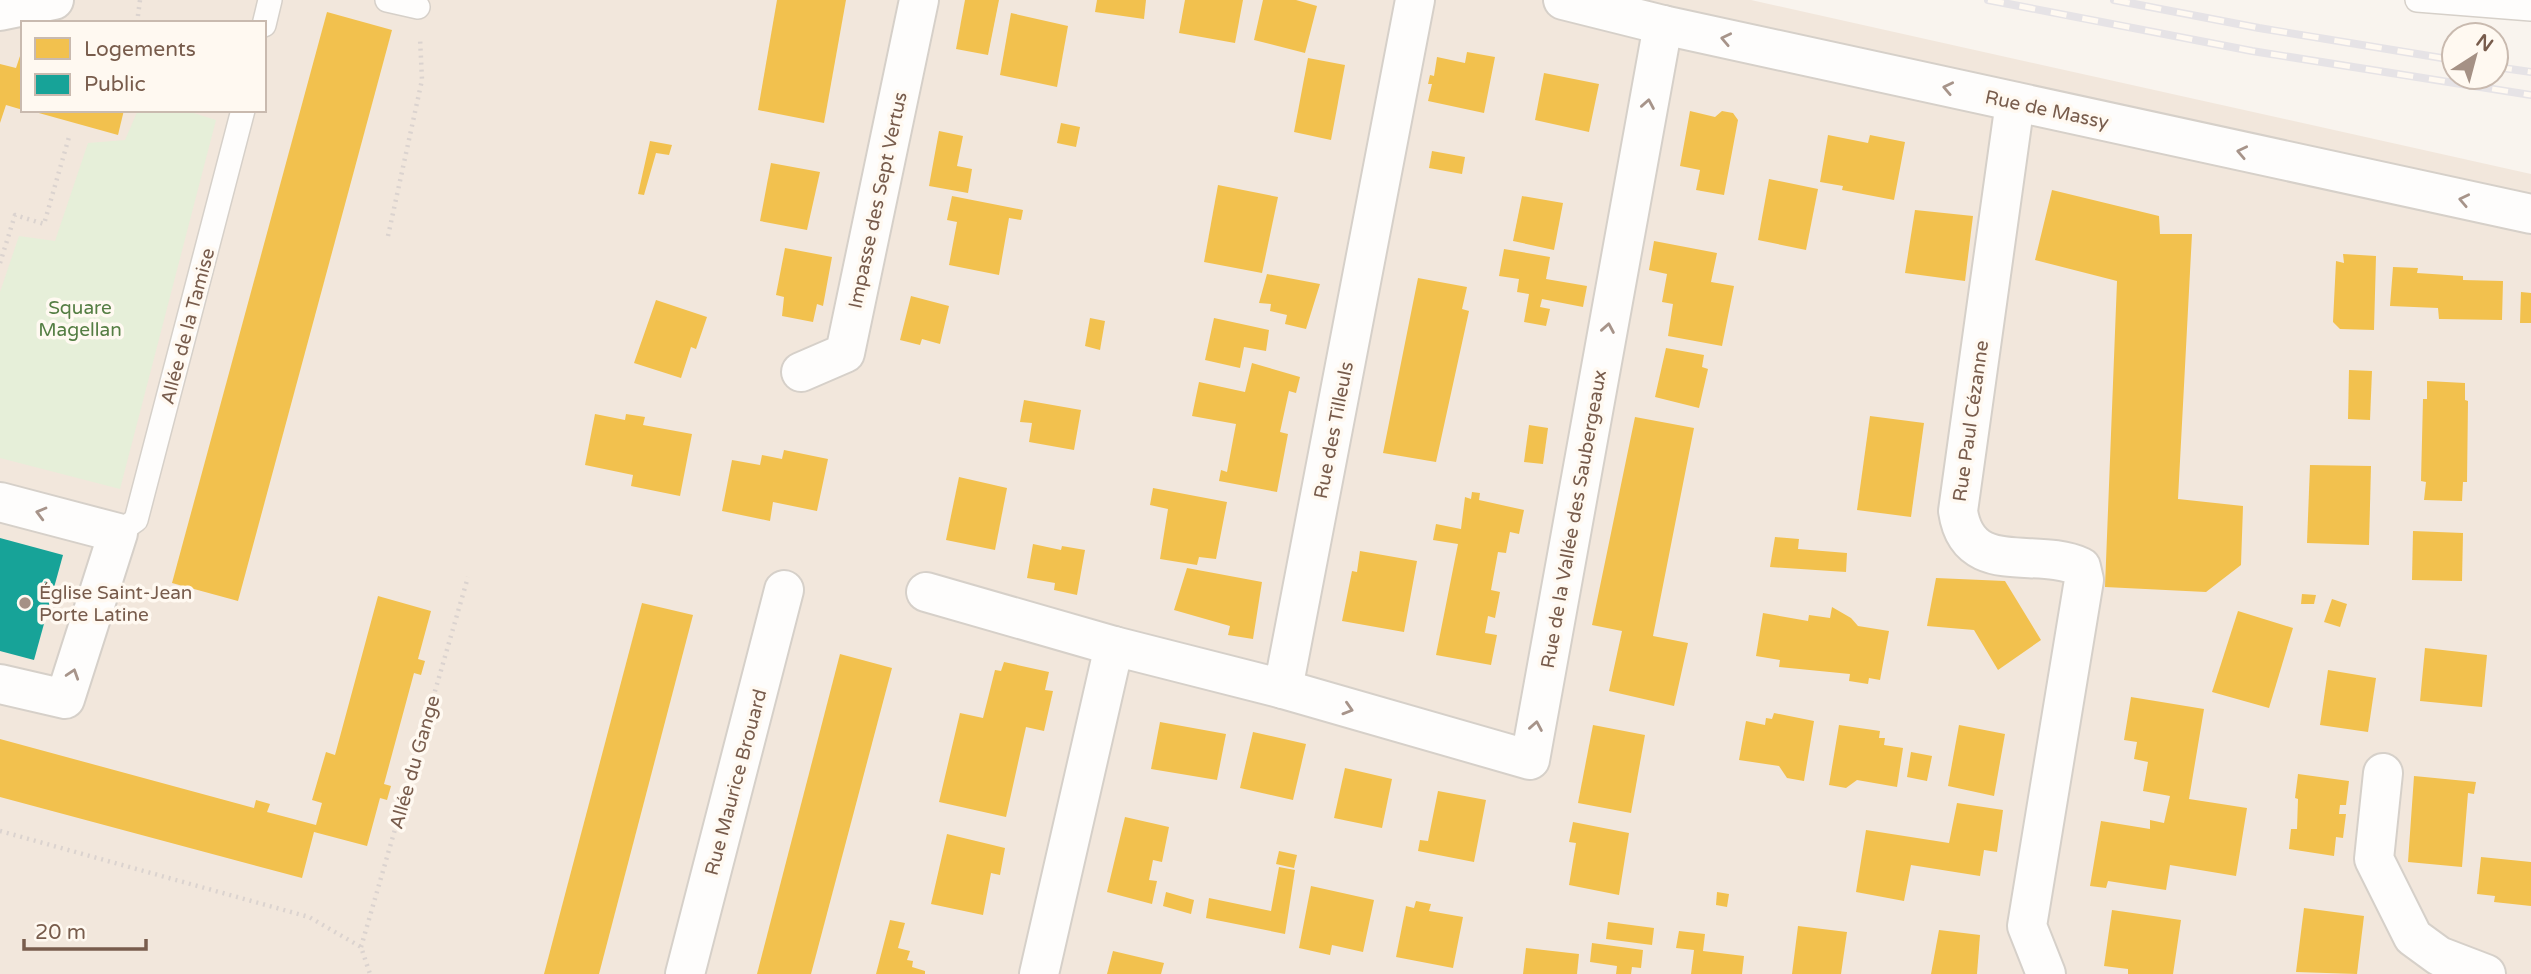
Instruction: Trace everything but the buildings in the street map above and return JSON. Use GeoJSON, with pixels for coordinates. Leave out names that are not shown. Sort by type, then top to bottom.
{"type":"FeatureCollection","features":[{"type":"Feature","properties":{"kind":"street"},"geometry":{"type":"LineString","coordinates":[[0,11],[54,0]]}},
{"type":"Feature","properties":{"kind":"street","name":"Impasse des Sept Vertus"},"geometry":{"type":"LineString","coordinates":[[801,372],[845,354],[919,0]]}},
{"type":"Feature","properties":{"kind":"street","name":"Rue des Tilleuls"},"geometry":{"type":"LineString","coordinates":[[1283,689],[1415,0]]}},
{"type":"Feature","properties":{"kind":"street","name":"Rue de Massy"},"geometry":{"type":"LineString","coordinates":[[1563,0],[1663,25],[2531,214]]}},
{"type":"Feature","properties":{"kind":"street","name":"Rue de la Vallée des Saubergeaux"},"geometry":{"type":"LineString","coordinates":[[1283,689],[1530,760],[1663,25]]}},
{"type":"Feature","properties":{"kind":"street","name":"Rue Paul Cézanne"},"geometry":{"type":"LineString","coordinates":[[2015,102],[1958,511],[1961,532],[1973,545],[1994,556],[2066,560],[2081,567],[2084,580],[2027,926],[2046,974]]}},
{"type":"Feature","properties":{"kind":"street"},"geometry":{"type":"LineString","coordinates":[[0,502],[118,533],[65,699],[0,684]]}},
{"type":"Feature","properties":{"kind":"street","name":"Rue Maurice Brouard"},"geometry":{"type":"LineString","coordinates":[[685,974],[785,590]]}},
{"type":"Feature","properties":{"kind":"street"},"geometry":{"type":"LineString","coordinates":[[926,592],[1114,646],[1283,689]]}},
{"type":"Feature","properties":{"kind":"street"},"geometry":{"type":"LineString","coordinates":[[1039,974],[1114,646]]}},
{"type":"Feature","properties":{"kind":"street"},"geometry":{"type":"LineString","coordinates":[[2384,773],[2374,859],[2413,937],[2439,956],[2486,974]]}},
{"type":"Feature","properties":{"kind":"lane"},"geometry":{"type":"LineString","coordinates":[[265,21],[271,0]]}},
{"type":"Feature","properties":{"kind":"lane"},"geometry":{"type":"LineString","coordinates":[[387,0],[418,7]]}},
{"type":"Feature","properties":{"kind":"lane"},"geometry":{"type":"LineString","coordinates":[[2417,0],[2531,9]]}},
{"type":"Feature","properties":{"kind":"lane","name":"Allée de la Tamise"},"geometry":{"type":"LineString","coordinates":[[118,533],[136,520],[242,112]]}},
{"type":"Feature","properties":{"kind":"path"},"geometry":{"type":"LineString","coordinates":[[138,21],[141,0]]}},
{"type":"Feature","properties":{"kind":"path"},"geometry":{"type":"LineString","coordinates":[[388,236],[422,80],[418,7]]}},
{"type":"Feature","properties":{"kind":"path"},"geometry":{"type":"LineString","coordinates":[[0,263],[15,215],[44,224],[69,137]]}},
{"type":"Feature","properties":{"kind":"path","name":"Allée du Gange"},"geometry":{"type":"LineString","coordinates":[[361,947],[468,577]]}},
{"type":"Feature","properties":{"kind":"path"},"geometry":{"type":"LineString","coordinates":[[0,831],[309,917],[361,947],[370,974]]}},
{"type":"Feature","properties":{"kind":"shaded area"},"geometry":{"type":"Polygon","coordinates":[[[0,0],[1751,0],[2531,174],[2531,974],[0,974],[0,0]]]}},
{"type":"Feature","properties":{"kind":"green space","name":"Square Magellan"},"geometry":{"type":"Polygon","coordinates":[[[137,112],[190,112],[216,120],[120,489],[0,458],[0,292],[19,236],[55,241],[88,143],[125,140],[137,112]]]}},
{"type":"Feature","properties":{"kind":"railway"},"geometry":{"type":"LineString","coordinates":[[1988,0],[2252,51],[2531,95]]}},
{"type":"Feature","properties":{"kind":"railway"},"geometry":{"type":"LineString","coordinates":[[2114,0],[2259,28],[2440,58]]}},
{"type":"Feature","properties":{"kind":"railway"},"geometry":{"type":"LineString","coordinates":[[2510,69],[2531,72]]}},
{"type":"Feature","properties":{"kind":"place","name":"Église Saint-Jean Porte Latine"},"geometry":{"type":"Point","coordinates":[25,603]}}]}
